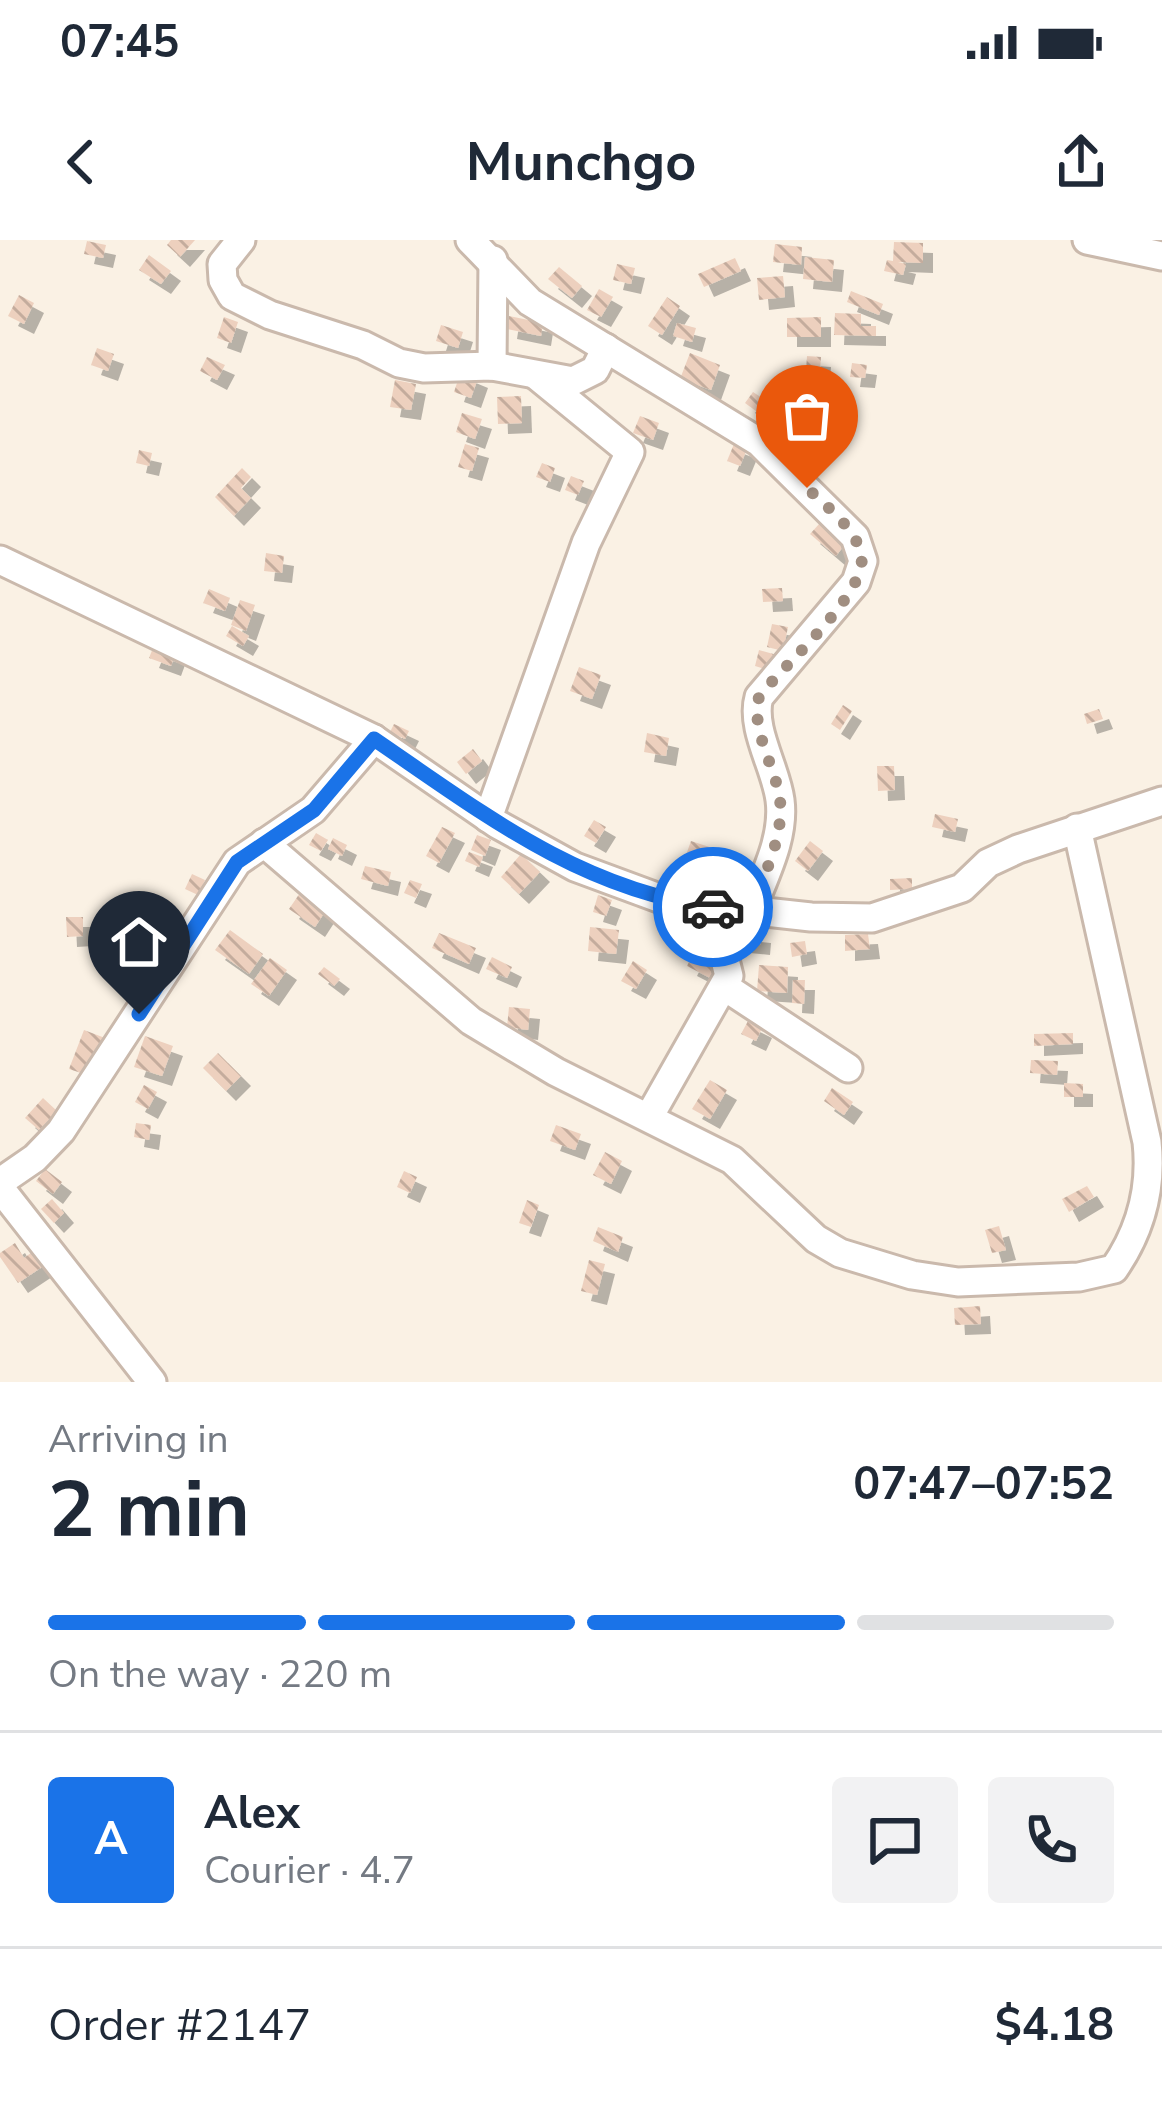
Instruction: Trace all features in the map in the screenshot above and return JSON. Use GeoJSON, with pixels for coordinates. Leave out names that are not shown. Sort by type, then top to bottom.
{"type":"FeatureCollection","features":[{"type":"Feature","properties":{"kind":"street"},"geometry":{"type":"LineString","coordinates":[[241,240],[222,264],[223,280],[232,296],[399,363],[424,368],[492,366],[562,381],[595,370],[606,348]]}},
{"type":"Feature","properties":{"kind":"street"},"geometry":{"type":"LineString","coordinates":[[470,240],[530,302],[759,442],[837,517],[861,550],[862,572],[845,600],[759,697],[757,715],[778,788],[781,819],[751,911]]}},
{"type":"Feature","properties":{"kind":"street"},"geometry":{"type":"LineString","coordinates":[[1087,240],[1162,256]]}},
{"type":"Feature","properties":{"kind":"street"},"geometry":{"type":"LineString","coordinates":[[492,366],[493,260]]}},
{"type":"Feature","properties":{"kind":"street"},"geometry":{"type":"LineString","coordinates":[[488,818],[586,543],[630,452],[537,376]]}},
{"type":"Feature","properties":{"kind":"street"},"geometry":{"type":"LineString","coordinates":[[0,560],[374,739],[488,818],[592,875],[667,901],[836,919],[872,918],[954,892],[988,863],[1162,800]]}},
{"type":"Feature","properties":{"kind":"street"},"geometry":{"type":"LineString","coordinates":[[152,1382],[0,1185],[61,1131],[237,862],[314,810],[374,739]]}},
{"type":"Feature","properties":{"kind":"street"},"geometry":{"type":"LineString","coordinates":[[264,843],[471,1021],[556,1072],[732,1160],[816,1239],[871,1265],[935,1278],[992,1282],[1079,1277],[1114,1269],[1141,1216],[1150,1174],[1147,1142],[1077,828]]}},
{"type":"Feature","properties":{"kind":"street"},"geometry":{"type":"LineString","coordinates":[[649,1117],[730,976],[728,961],[667,901]]}},
{"type":"Feature","properties":{"kind":"street"},"geometry":{"type":"LineString","coordinates":[[725,987],[848,1068]]}},
{"type":"Feature","properties":{"kind":"building"},"geometry":{"type":"Polygon","coordinates":[[[171,240],[195,240],[180,257],[167,245],[171,240]]]}},
{"type":"Feature","properties":{"kind":"building"},"geometry":{"type":"Polygon","coordinates":[[[87,241],[106,245],[103,258],[84,254],[87,241]]]}},
{"type":"Feature","properties":{"kind":"building"},"geometry":{"type":"Polygon","coordinates":[[[894,242],[923,243],[923,263],[898,262],[906,264],[903,275],[884,271],[887,260],[893,261],[894,242]]]}},
{"type":"Feature","properties":{"kind":"building"},"geometry":{"type":"Polygon","coordinates":[[[775,244],[802,247],[801,265],[773,262],[775,244]]]}},
{"type":"Feature","properties":{"kind":"building"},"geometry":{"type":"Polygon","coordinates":[[[149,255],[171,271],[161,284],[139,270],[149,255]]]}},
{"type":"Feature","properties":{"kind":"building"},"geometry":{"type":"Polygon","coordinates":[[[805,257],[834,260],[832,282],[803,279],[805,257]]]}},
{"type":"Feature","properties":{"kind":"building"},"geometry":{"type":"Polygon","coordinates":[[[735,258],[741,271],[704,287],[698,274],[735,258]]]}},
{"type":"Feature","properties":{"kind":"building"},"geometry":{"type":"Polygon","coordinates":[[[617,264],[635,268],[631,284],[613,280],[617,264]]]}},
{"type":"Feature","properties":{"kind":"building"},"geometry":{"type":"Polygon","coordinates":[[[559,267],[582,286],[572,298],[548,279],[559,267]]]}},
{"type":"Feature","properties":{"kind":"building"},"geometry":{"type":"Polygon","coordinates":[[[783,276],[785,297],[759,300],[757,278],[783,276]]]}},
{"type":"Feature","properties":{"kind":"building"},"geometry":{"type":"Polygon","coordinates":[[[599,289],[613,297],[601,317],[587,310],[599,289]]]}},
{"type":"Feature","properties":{"kind":"building"},"geometry":{"type":"Polygon","coordinates":[[[851,291],[883,304],[879,315],[847,302],[851,291]]]}},
{"type":"Feature","properties":{"kind":"building"},"geometry":{"type":"Polygon","coordinates":[[[19,295],[34,303],[24,324],[8,316],[19,295]]]}},
{"type":"Feature","properties":{"kind":"building"},"geometry":{"type":"Polygon","coordinates":[[[667,297],[680,306],[662,335],[648,326],[667,297]]]}},
{"type":"Feature","properties":{"kind":"building"},"geometry":{"type":"Polygon","coordinates":[[[835,313],[861,314],[861,326],[876,326],[876,336],[834,335],[835,313]]]}},
{"type":"Feature","properties":{"kind":"building"},"geometry":{"type":"Polygon","coordinates":[[[509,316],[543,323],[541,336],[507,329],[509,316]]]}},
{"type":"Feature","properties":{"kind":"building"},"geometry":{"type":"Polygon","coordinates":[[[224,317],[238,322],[231,343],[217,338],[224,317]]]}},
{"type":"Feature","properties":{"kind":"building"},"geometry":{"type":"Polygon","coordinates":[[[821,317],[821,337],[787,337],[787,318],[821,317]]]}},
{"type":"Feature","properties":{"kind":"building"},"geometry":{"type":"Polygon","coordinates":[[[677,323],[696,328],[692,342],[673,336],[677,323]]]}},
{"type":"Feature","properties":{"kind":"building"},"geometry":{"type":"Polygon","coordinates":[[[441,325],[463,332],[458,348],[436,341],[441,325]]]}},
{"type":"Feature","properties":{"kind":"building"},"geometry":{"type":"Polygon","coordinates":[[[97,348],[114,354],[108,371],[91,365],[97,348]]]}},
{"type":"Feature","properties":{"kind":"building"},"geometry":{"type":"Polygon","coordinates":[[[690,353],[720,365],[711,390],[680,379],[690,353]]]}},
{"type":"Feature","properties":{"kind":"building"},"geometry":{"type":"Polygon","coordinates":[[[807,356],[821,357],[820,370],[806,370],[807,356]]]}},
{"type":"Feature","properties":{"kind":"building"},"geometry":{"type":"Polygon","coordinates":[[[207,357],[225,365],[217,380],[200,371],[207,357]]]}},
{"type":"Feature","properties":{"kind":"building"},"geometry":{"type":"Polygon","coordinates":[[[852,363],[867,365],[865,378],[850,377],[852,363]]]}},
{"type":"Feature","properties":{"kind":"building"},"geometry":{"type":"Polygon","coordinates":[[[461,371],[478,378],[471,398],[454,392],[461,371]]]}},
{"type":"Feature","properties":{"kind":"building"},"geometry":{"type":"Polygon","coordinates":[[[395,380],[416,384],[411,410],[390,407],[395,380]]]}},
{"type":"Feature","properties":{"kind":"building"},"geometry":{"type":"Polygon","coordinates":[[[753,392],[777,408],[768,420],[745,403],[753,392]]]}},
{"type":"Feature","properties":{"kind":"building"},"geometry":{"type":"Polygon","coordinates":[[[521,396],[522,423],[498,424],[497,397],[521,396]]]}},
{"type":"Feature","properties":{"kind":"building"},"geometry":{"type":"Polygon","coordinates":[[[462,413],[482,419],[475,439],[456,432],[462,413]]]}},
{"type":"Feature","properties":{"kind":"building"},"geometry":{"type":"Polygon","coordinates":[[[640,416],[659,423],[653,440],[633,433],[640,416]]]}},
{"type":"Feature","properties":{"kind":"building"},"geometry":{"type":"Polygon","coordinates":[[[465,444],[479,448],[472,471],[458,467],[465,444]]]}},
{"type":"Feature","properties":{"kind":"building"},"geometry":{"type":"Polygon","coordinates":[[[734,444],[747,449],[740,466],[727,461],[734,444]]]}},
{"type":"Feature","properties":{"kind":"building"},"geometry":{"type":"Polygon","coordinates":[[[139,450],[152,453],[149,466],[136,463],[139,450]]]}},
{"type":"Feature","properties":{"kind":"building"},"geometry":{"type":"Polygon","coordinates":[[[542,463],[555,468],[550,482],[536,477],[542,463]]]}},
{"type":"Feature","properties":{"kind":"building"},"geometry":{"type":"Polygon","coordinates":[[[242,468],[251,477],[241,488],[251,498],[234,516],[215,497],[242,468]]]}},
{"type":"Feature","properties":{"kind":"building"},"geometry":{"type":"Polygon","coordinates":[[[571,476],[584,481],[578,495],[565,490],[571,476]]]}},
{"type":"Feature","properties":{"kind":"building"},"geometry":{"type":"Polygon","coordinates":[[[820,523],[845,544],[836,556],[810,534],[820,523]]]}},
{"type":"Feature","properties":{"kind":"building"},"geometry":{"type":"Polygon","coordinates":[[[266,553],[284,556],[282,573],[264,571],[266,553]]]}},
{"type":"Feature","properties":{"kind":"building"},"geometry":{"type":"Polygon","coordinates":[[[782,588],[783,601],[763,602],[762,589],[782,588]]]}},
{"type":"Feature","properties":{"kind":"building"},"geometry":{"type":"Polygon","coordinates":[[[209,589],[230,598],[225,611],[203,603],[209,589]]]}},
{"type":"Feature","properties":{"kind":"building"},"geometry":{"type":"Polygon","coordinates":[[[240,600],[255,605],[246,631],[231,625],[240,600]]]}},
{"type":"Feature","properties":{"kind":"building"},"geometry":{"type":"Polygon","coordinates":[[[772,624],[788,627],[783,651],[767,647],[772,624]]]}},
{"type":"Feature","properties":{"kind":"building"},"geometry":{"type":"Polygon","coordinates":[[[232,626],[249,636],[243,646],[226,636],[232,626]]]}},
{"type":"Feature","properties":{"kind":"building"},"geometry":{"type":"Polygon","coordinates":[[[153,648],[175,655],[171,666],[149,658],[153,648]]]}},
{"type":"Feature","properties":{"kind":"building"},"geometry":{"type":"Polygon","coordinates":[[[759,650],[777,655],[772,671],[755,666],[759,650]]]}},
{"type":"Feature","properties":{"kind":"building"},"geometry":{"type":"Polygon","coordinates":[[[579,667],[601,675],[592,699],[570,691],[579,667]]]}},
{"type":"Feature","properties":{"kind":"building"},"geometry":{"type":"Polygon","coordinates":[[[843,705],[852,711],[840,730],[831,724],[843,705]]]}},
{"type":"Feature","properties":{"kind":"building"},"geometry":{"type":"Polygon","coordinates":[[[1099,709],[1103,719],[1087,724],[1084,714],[1099,709]]]}},
{"type":"Feature","properties":{"kind":"building"},"geometry":{"type":"Polygon","coordinates":[[[394,724],[409,731],[405,739],[390,732],[394,724]]]}},
{"type":"Feature","properties":{"kind":"building"},"geometry":{"type":"Polygon","coordinates":[[[647,733],[669,738],[666,756],[644,752],[647,733]]]}},
{"type":"Feature","properties":{"kind":"building"},"geometry":{"type":"Polygon","coordinates":[[[473,749],[482,761],[466,774],[457,762],[473,749]]]}},
{"type":"Feature","properties":{"kind":"building"},"geometry":{"type":"Polygon","coordinates":[[[877,766],[894,766],[895,790],[878,791],[877,766]]]}},
{"type":"Feature","properties":{"kind":"building"},"geometry":{"type":"Polygon","coordinates":[[[935,814],[958,819],[955,832],[932,827],[935,814]]]}},
{"type":"Feature","properties":{"kind":"building"},"geometry":{"type":"Polygon","coordinates":[[[594,820],[606,827],[596,843],[584,836],[594,820]]]}},
{"type":"Feature","properties":{"kind":"building"},"geometry":{"type":"Polygon","coordinates":[[[442,827],[455,833],[439,863],[426,856],[442,827]]]}},
{"type":"Feature","properties":{"kind":"building"},"geometry":{"type":"Polygon","coordinates":[[[316,833],[328,840],[321,851],[309,845],[316,833]]]}},
{"type":"Feature","properties":{"kind":"building"},"geometry":{"type":"Polygon","coordinates":[[[477,835],[491,840],[485,856],[471,850],[477,835]]]}},
{"type":"Feature","properties":{"kind":"building"},"geometry":{"type":"Polygon","coordinates":[[[333,838],[347,845],[342,856],[328,849],[333,838]]]}},
{"type":"Feature","properties":{"kind":"building"},"geometry":{"type":"Polygon","coordinates":[[[691,841],[731,854],[726,867],[686,855],[691,841]]]}},
{"type":"Feature","properties":{"kind":"building"},"geometry":{"type":"Polygon","coordinates":[[[810,841],[823,851],[808,871],[795,861],[810,841]]]}},
{"type":"Feature","properties":{"kind":"building"},"geometry":{"type":"Polygon","coordinates":[[[469,852],[483,857],[479,867],[465,861],[469,852]]]}},
{"type":"Feature","properties":{"kind":"building"},"geometry":{"type":"Polygon","coordinates":[[[521,854],[540,872],[519,894],[501,877],[521,854]]]}},
{"type":"Feature","properties":{"kind":"building"},"geometry":{"type":"Polygon","coordinates":[[[365,866],[391,872],[388,886],[361,879],[365,866]]]}},
{"type":"Feature","properties":{"kind":"building"},"geometry":{"type":"Polygon","coordinates":[[[731,868],[744,871],[737,899],[724,896],[731,868]]]}},
{"type":"Feature","properties":{"kind":"building"},"geometry":{"type":"Polygon","coordinates":[[[192,874],[205,880],[198,895],[185,889],[192,874]]]}},
{"type":"Feature","properties":{"kind":"building"},"geometry":{"type":"Polygon","coordinates":[[[912,878],[912,889],[890,890],[890,879],[912,878]]]}},
{"type":"Feature","properties":{"kind":"building"},"geometry":{"type":"Polygon","coordinates":[[[410,880],[422,884],[416,898],[404,893],[410,880]]]}},
{"type":"Feature","properties":{"kind":"building"},"geometry":{"type":"Polygon","coordinates":[[[302,890],[328,907],[315,927],[289,909],[302,890]]]}},
{"type":"Feature","properties":{"kind":"building"},"geometry":{"type":"Polygon","coordinates":[[[598,895],[612,900],[606,916],[593,912],[598,895]]]}},
{"type":"Feature","properties":{"kind":"building"},"geometry":{"type":"Polygon","coordinates":[[[66,917],[83,917],[83,936],[67,937],[66,917]]]}},
{"type":"Feature","properties":{"kind":"building"},"geometry":{"type":"Polygon","coordinates":[[[590,927],[619,930],[616,954],[588,951],[590,927]]]}},
{"type":"Feature","properties":{"kind":"building"},"geometry":{"type":"Polygon","coordinates":[[[230,930],[263,954],[249,974],[215,950],[230,930]]]}},
{"type":"Feature","properties":{"kind":"building"},"geometry":{"type":"Polygon","coordinates":[[[741,931],[761,933],[760,945],[740,943],[741,931]]]}},
{"type":"Feature","properties":{"kind":"building"},"geometry":{"type":"Polygon","coordinates":[[[439,933],[476,948],[469,964],[432,948],[439,933]]]}},
{"type":"Feature","properties":{"kind":"building"},"geometry":{"type":"Polygon","coordinates":[[[868,934],[870,949],[845,951],[845,935],[868,934]]]}},
{"type":"Feature","properties":{"kind":"building"},"geometry":{"type":"Polygon","coordinates":[[[805,941],[807,954],[792,957],[790,943],[805,941]]]}},
{"type":"Feature","properties":{"kind":"building"},"geometry":{"type":"Polygon","coordinates":[[[697,946],[727,960],[716,981],[687,966],[697,946]]]}},
{"type":"Feature","properties":{"kind":"building"},"geometry":{"type":"Polygon","coordinates":[[[492,957],[512,967],[507,978],[486,969],[492,957]]]}},
{"type":"Feature","properties":{"kind":"building"},"geometry":{"type":"Polygon","coordinates":[[[270,958],[287,970],[269,996],[251,984],[270,958]]]}},
{"type":"Feature","properties":{"kind":"building"},"geometry":{"type":"Polygon","coordinates":[[[633,961],[647,970],[636,989],[621,981],[633,961]]]}},
{"type":"Feature","properties":{"kind":"building"},"geometry":{"type":"Polygon","coordinates":[[[759,965],[788,967],[787,993],[757,991],[759,965]]]}},
{"type":"Feature","properties":{"kind":"building"},"geometry":{"type":"Polygon","coordinates":[[[324,967],[340,979],[334,986],[318,974],[324,967]]]}},
{"type":"Feature","properties":{"kind":"building"},"geometry":{"type":"Polygon","coordinates":[[[793,980],[805,980],[804,1004],[792,1003],[793,980]]]}},
{"type":"Feature","properties":{"kind":"building"},"geometry":{"type":"Polygon","coordinates":[[[509,1007],[530,1009],[528,1030],[507,1027],[509,1007]]]}},
{"type":"Feature","properties":{"kind":"building"},"geometry":{"type":"Polygon","coordinates":[[[748,1021],[762,1028],[756,1041],[741,1034],[748,1021]]]}},
{"type":"Feature","properties":{"kind":"building"},"geometry":{"type":"Polygon","coordinates":[[[84,1030],[105,1038],[90,1076],[69,1069],[84,1030]]]}},
{"type":"Feature","properties":{"kind":"building"},"geometry":{"type":"Polygon","coordinates":[[[1073,1033],[1073,1044],[1034,1046],[1034,1034],[1073,1033]]]}},
{"type":"Feature","properties":{"kind":"building"},"geometry":{"type":"Polygon","coordinates":[[[145,1036],[173,1046],[162,1076],[134,1067],[145,1036]]]}},
{"type":"Feature","properties":{"kind":"building"},"geometry":{"type":"Polygon","coordinates":[[[218,1053],[241,1076],[226,1091],[203,1068],[218,1053]]]}},
{"type":"Feature","properties":{"kind":"building"},"geometry":{"type":"Polygon","coordinates":[[[1031,1060],[1058,1061],[1057,1075],[1030,1073],[1031,1060]]]}},
{"type":"Feature","properties":{"kind":"building"},"geometry":{"type":"Polygon","coordinates":[[[710,1080],[727,1090],[710,1119],[692,1109],[710,1080]]]}},
{"type":"Feature","properties":{"kind":"building"},"geometry":{"type":"Polygon","coordinates":[[[1064,1083],[1083,1084],[1083,1097],[1064,1097],[1064,1083]]]}},
{"type":"Feature","properties":{"kind":"building"},"geometry":{"type":"Polygon","coordinates":[[[144,1085],[157,1092],[148,1109],[135,1102],[144,1085]]]}},
{"type":"Feature","properties":{"kind":"building"},"geometry":{"type":"Polygon","coordinates":[[[832,1088],[853,1102],[844,1115],[824,1101],[832,1088]]]}},
{"type":"Feature","properties":{"kind":"building"},"geometry":{"type":"Polygon","coordinates":[[[43,1098],[57,1111],[39,1130],[25,1118],[43,1098]]]}},
{"type":"Feature","properties":{"kind":"building"},"geometry":{"type":"Polygon","coordinates":[[[136,1123],[151,1125],[149,1140],[134,1137],[136,1123]]]}},
{"type":"Feature","properties":{"kind":"building"},"geometry":{"type":"Polygon","coordinates":[[[556,1125],[581,1134],[575,1150],[550,1141],[556,1125]]]}},
{"type":"Feature","properties":{"kind":"building"},"geometry":{"type":"Polygon","coordinates":[[[605,1152],[622,1161],[611,1184],[593,1175],[605,1152]]]}},
{"type":"Feature","properties":{"kind":"building"},"geometry":{"type":"Polygon","coordinates":[[[45,1169],[62,1182],[53,1194],[36,1181],[45,1169]]]}},
{"type":"Feature","properties":{"kind":"building"},"geometry":{"type":"Polygon","coordinates":[[[404,1171],[417,1177],[410,1193],[397,1187],[404,1171]]]}},
{"type":"Feature","properties":{"kind":"building"},"geometry":{"type":"Polygon","coordinates":[[[1087,1186],[1094,1197],[1069,1212],[1062,1199],[1087,1186]]]}},
{"type":"Feature","properties":{"kind":"building"},"geometry":{"type":"Polygon","coordinates":[[[52,1199],[64,1213],[54,1223],[41,1209],[52,1199]]]}},
{"type":"Feature","properties":{"kind":"building"},"geometry":{"type":"Polygon","coordinates":[[[527,1200],[539,1205],[531,1227],[519,1223],[527,1200]]]}},
{"type":"Feature","properties":{"kind":"building"},"geometry":{"type":"Polygon","coordinates":[[[999,1226],[1006,1250],[992,1253],[985,1230],[999,1226]]]}},
{"type":"Feature","properties":{"kind":"building"},"geometry":{"type":"Polygon","coordinates":[[[598,1227],[623,1237],[618,1252],[593,1241],[598,1227]]]}},
{"type":"Feature","properties":{"kind":"building"},"geometry":{"type":"Polygon","coordinates":[[[15,1243],[24,1258],[35,1250],[45,1265],[18,1283],[0,1257],[15,1243]]]}},
{"type":"Feature","properties":{"kind":"building"},"geometry":{"type":"Polygon","coordinates":[[[589,1260],[605,1264],[597,1295],[581,1291],[589,1260]]]}},
{"type":"Feature","properties":{"kind":"building"},"geometry":{"type":"Polygon","coordinates":[[[980,1306],[981,1324],[955,1325],[954,1308],[980,1306]]]}},
{"type":"Feature","properties":{"kind":"way so far"},"geometry":{"type":"LineString","coordinates":[[713,907],[751,911],[778,836],[780,801],[757,715],[759,697],[845,600],[862,572],[855,537],[807,488]]}},
{"type":"Feature","properties":{"kind":"route"},"geometry":{"type":"LineString","coordinates":[[139,1014],[237,862],[314,810],[374,739],[497,824],[575,867],[667,901],[713,907]]}}]}
